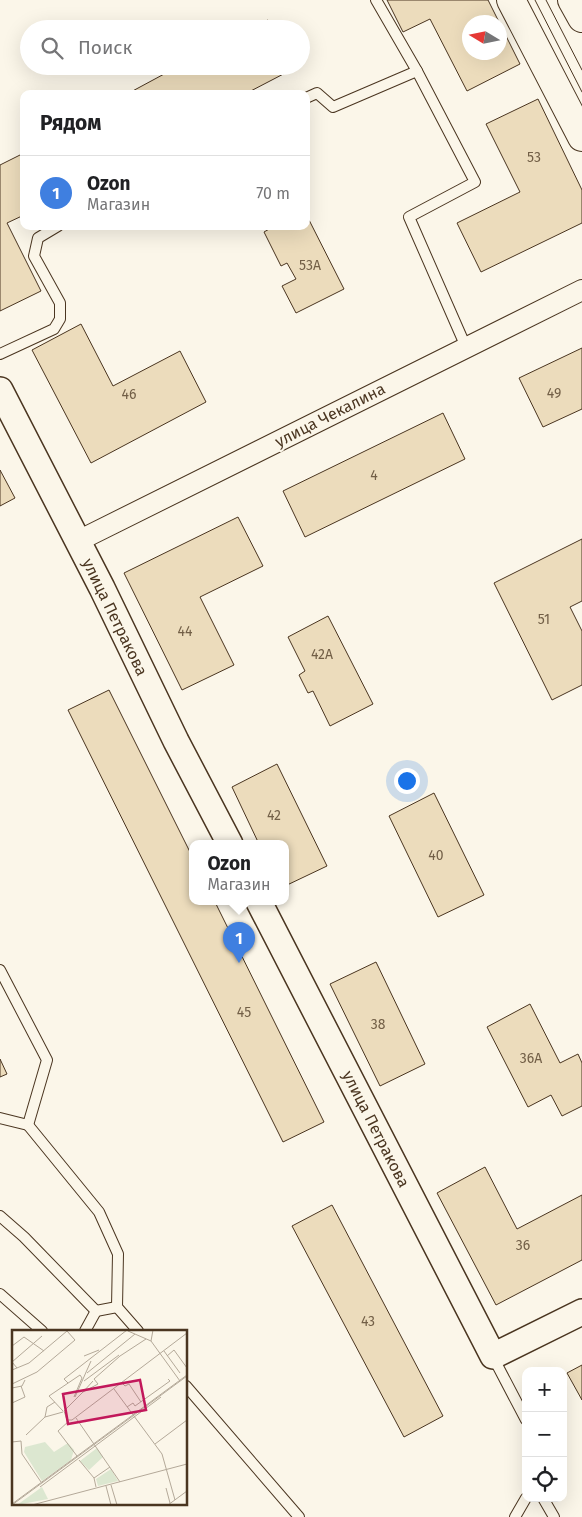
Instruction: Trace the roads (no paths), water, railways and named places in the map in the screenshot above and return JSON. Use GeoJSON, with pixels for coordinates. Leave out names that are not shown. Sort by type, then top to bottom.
{"type":"FeatureCollection","features":[{"type":"Feature","properties":{"kind":"main road"},"geometry":{"type":"LineString","coordinates":[[511,0],[582,137]]}},
{"type":"Feature","properties":{"kind":"main road"},"geometry":{"type":"LineString","coordinates":[[572,0],[582,18]]}},
{"type":"Feature","properties":{"kind":"street","name":"улица Чекалина"},"geometry":{"type":"LineString","coordinates":[[78,541],[582,290]]}},
{"type":"Feature","properties":{"kind":"street","name":"улица Петракова"},"geometry":{"type":"LineString","coordinates":[[0,390],[78,541],[176,741],[228,840]]}},
{"type":"Feature","properties":{"kind":"street","name":"улица Петракова"},"geometry":{"type":"LineString","coordinates":[[261,905],[493,1356]]}},
{"type":"Feature","properties":{"kind":"street"},"geometry":{"type":"LineString","coordinates":[[493,1356],[582,1312]]}},
{"type":"Feature","properties":{"kind":"lane"},"geometry":{"type":"LineString","coordinates":[[376,0],[417,70],[475,182],[408,217],[466,347]]}},
{"type":"Feature","properties":{"kind":"lane"},"geometry":{"type":"LineString","coordinates":[[310,96],[317,93],[333,107],[417,70]]}},
{"type":"Feature","properties":{"kind":"lane"},"geometry":{"type":"LineString","coordinates":[[0,354],[54,329],[60,319],[60,304],[34,256],[38,238],[51,230]]}},
{"type":"Feature","properties":{"kind":"lane"},"geometry":{"type":"LineString","coordinates":[[0,970],[47,1060],[28,1124]]}},
{"type":"Feature","properties":{"kind":"lane"},"geometry":{"type":"LineString","coordinates":[[0,1118],[28,1124],[100,1212],[118,1254],[117,1307],[137,1330]]}},
{"type":"Feature","properties":{"kind":"lane"},"geometry":{"type":"LineString","coordinates":[[0,1216],[24,1237],[96,1311]]}},
{"type":"Feature","properties":{"kind":"lane"},"geometry":{"type":"LineString","coordinates":[[0,1294],[41,1330]]}},
{"type":"Feature","properties":{"kind":"lane"},"geometry":{"type":"LineString","coordinates":[[85,1330],[96,1311],[117,1307]]}},
{"type":"Feature","properties":{"kind":"lane"},"geometry":{"type":"LineString","coordinates":[[493,1356],[522,1412]]}},
{"type":"Feature","properties":{"kind":"lane"},"geometry":{"type":"LineString","coordinates":[[188,1388],[299,1517]]}},
{"type":"Feature","properties":{"kind":"lane"},"geometry":{"type":"LineString","coordinates":[[515,1517],[524,1502]]}},
{"type":"Feature","properties":{"kind":"lane"},"geometry":{"type":"LineString","coordinates":[[545,1502],[554,1517]]}},
{"type":"Feature","properties":{"kind":"tram line"},"geometry":{"type":"LineString","coordinates":[[535,0],[582,92]]}},
{"type":"Feature","properties":{"kind":"tram line"},"geometry":{"type":"LineString","coordinates":[[546,0],[582,70]]}},
{"type":"Feature","properties":{"kind":"place","name":"Ozon"},"geometry":{"type":"Point","coordinates":[239,963]}}]}
